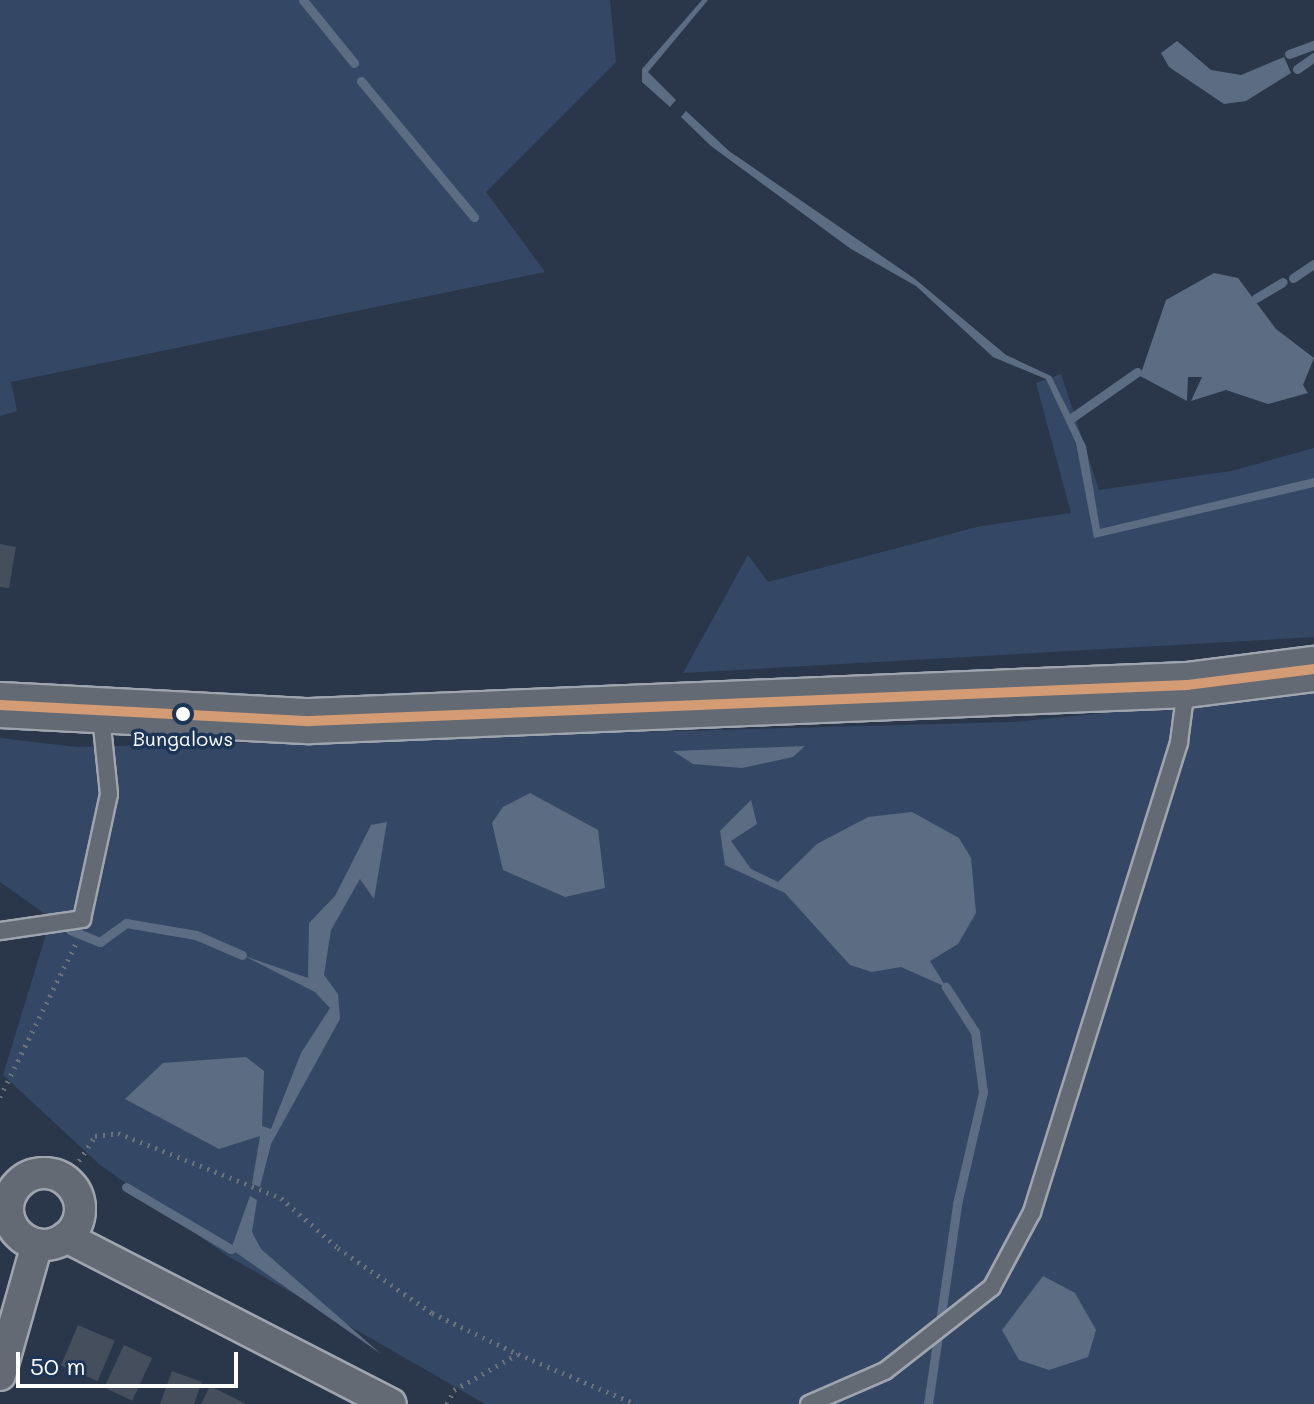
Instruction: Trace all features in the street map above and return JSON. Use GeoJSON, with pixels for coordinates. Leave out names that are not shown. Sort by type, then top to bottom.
{"type":"FeatureCollection","features":[{"type":"Feature","properties":{"kind":"main road"},"geometry":{"type":"LineString","coordinates":[[0,705],[101,716],[310,721],[1187,685],[1314,669]]}},
{"type":"Feature","properties":{"kind":"street"},"geometry":{"type":"LineString","coordinates":[[0,1375],[52,1241],[80,1209],[66,1181],[45,1173],[12,1174],[8,1210],[17,1232],[52,1241],[391,1404]]}},
{"type":"Feature","properties":{"kind":"lane"},"geometry":{"type":"LineString","coordinates":[[809,1404],[885,1371],[992,1287],[1025,1225],[1179,742],[1187,685]]}},
{"type":"Feature","properties":{"kind":"lane"},"geometry":{"type":"LineString","coordinates":[[0,931],[82,919],[109,794],[101,716]]}},
{"type":"Feature","properties":{"kind":"path"},"geometry":{"type":"LineString","coordinates":[[0,1097],[72,963],[82,919]]}},
{"type":"Feature","properties":{"kind":"path"},"geometry":{"type":"LineString","coordinates":[[66,1181],[95,1136],[118,1133],[281,1198],[338,1248],[432,1313],[518,1354],[636,1404]]}},
{"type":"Feature","properties":{"kind":"path"},"geometry":{"type":"LineString","coordinates":[[447,1404],[454,1390],[518,1354]]}},
{"type":"Feature","properties":{"kind":"shaded area"},"geometry":{"type":"Polygon","coordinates":[[[0,0],[610,0],[616,62],[486,192],[545,272],[11,382],[17,411],[0,416],[0,0]]]}},
{"type":"Feature","properties":{"kind":"shaded area"},"geometry":{"type":"Polygon","coordinates":[[[702,0],[708,0],[648,72],[676,100],[670,107],[642,82],[642,69],[702,0]]]}},
{"type":"Feature","properties":{"kind":"shaded area"},"geometry":{"type":"Polygon","coordinates":[[[1177,41],[1211,70],[1241,75],[1284,57],[1291,73],[1246,101],[1224,104],[1169,67],[1161,53],[1177,41]]]}},
{"type":"Feature","properties":{"kind":"shaded area"},"geometry":{"type":"Polygon","coordinates":[[[686,111],[729,151],[915,279],[1006,355],[1051,376],[1086,446],[1100,529],[1314,478],[1314,487],[1094,538],[1076,443],[1046,379],[993,357],[916,286],[851,249],[711,146],[681,117],[686,111]]]}},
{"type":"Feature","properties":{"kind":"shaded area"},"geometry":{"type":"Polygon","coordinates":[[[1214,273],[1238,278],[1276,329],[1314,358],[1303,385],[1308,393],[1268,404],[1226,390],[1191,401],[1202,377],[1188,377],[1187,401],[1140,376],[1166,300],[1214,273]]]}},
{"type":"Feature","properties":{"kind":"shaded area"},"geometry":{"type":"Polygon","coordinates":[[[1061,374],[1099,490],[1231,471],[1314,448],[1314,637],[683,673],[748,555],[768,582],[981,526],[1071,513],[1036,383],[1061,374]]]}},
{"type":"Feature","properties":{"kind":"shaded area"},"geometry":{"type":"Polygon","coordinates":[[[1314,692],[1314,1404],[485,1404],[226,1255],[99,1164],[3,1075],[51,918],[0,882],[0,738],[77,747],[1014,722],[1314,692]]]}},
{"type":"Feature","properties":{"kind":"shaded area"},"geometry":{"type":"Polygon","coordinates":[[[805,746],[793,757],[742,768],[693,764],[673,751],[805,746]]]}},
{"type":"Feature","properties":{"kind":"shaded area"},"geometry":{"type":"Polygon","coordinates":[[[530,793],[598,830],[605,888],[565,897],[503,870],[492,823],[503,807],[530,793]]]}},
{"type":"Feature","properties":{"kind":"shaded area"},"geometry":{"type":"Polygon","coordinates":[[[751,800],[757,824],[731,841],[751,869],[778,882],[817,844],[868,817],[912,812],[959,838],[971,858],[976,913],[958,944],[930,961],[946,987],[901,967],[872,972],[850,965],[785,893],[725,865],[720,831],[751,800]]]}},
{"type":"Feature","properties":{"kind":"shaded area"},"geometry":{"type":"Polygon","coordinates":[[[387,822],[374,899],[360,879],[331,930],[324,975],[338,994],[340,1019],[271,1144],[260,1187],[252,1184],[260,1136],[219,1149],[125,1099],[163,1063],[246,1057],[264,1071],[262,1126],[271,1129],[301,1053],[330,1008],[315,992],[242,955],[308,978],[309,923],[335,896],[371,825],[387,822]]]}},
{"type":"Feature","properties":{"kind":"shaded area"},"geometry":{"type":"Polygon","coordinates":[[[250,1196],[257,1200],[252,1232],[261,1249],[381,1354],[231,1249],[250,1196]]]}},
{"type":"Feature","properties":{"kind":"shaded area"},"geometry":{"type":"Polygon","coordinates":[[[1043,1276],[1075,1293],[1096,1330],[1088,1357],[1049,1370],[1019,1360],[1002,1330],[1043,1276]]]}},
{"type":"Feature","properties":{"kind":"building"},"geometry":{"type":"Polygon","coordinates":[[[0,544],[16,547],[9,588],[0,587],[0,544]]]}},
{"type":"Feature","properties":{"kind":"building"},"geometry":{"type":"Polygon","coordinates":[[[78,1325],[115,1341],[98,1381],[61,1366],[78,1325]]]}},
{"type":"Feature","properties":{"kind":"building"},"geometry":{"type":"Polygon","coordinates":[[[124,1345],[152,1358],[132,1401],[104,1388],[124,1345]]]}},
{"type":"Feature","properties":{"kind":"building"},"geometry":{"type":"Polygon","coordinates":[[[172,1371],[202,1382],[194,1404],[160,1404],[172,1371]]]}},
{"type":"Feature","properties":{"kind":"building"},"geometry":{"type":"Polygon","coordinates":[[[210,1386],[246,1404],[201,1404],[210,1386]]]}},
{"type":"Feature","properties":{"kind":"waterway"},"geometry":{"type":"LineString","coordinates":[[303,0],[354,63]]}},
{"type":"Feature","properties":{"kind":"waterway"},"geometry":{"type":"LineString","coordinates":[[1289,54],[1314,45]]}},
{"type":"Feature","properties":{"kind":"waterway"},"geometry":{"type":"LineString","coordinates":[[1297,69],[1314,57]]}},
{"type":"Feature","properties":{"kind":"waterway"},"geometry":{"type":"LineString","coordinates":[[361,81],[474,217]]}},
{"type":"Feature","properties":{"kind":"waterway"},"geometry":{"type":"LineString","coordinates":[[1293,278],[1314,264]]}},
{"type":"Feature","properties":{"kind":"waterway"},"geometry":{"type":"LineString","coordinates":[[1256,298],[1283,282]]}},
{"type":"Feature","properties":{"kind":"waterway"},"geometry":{"type":"LineString","coordinates":[[1070,419],[1137,372]]}},
{"type":"Feature","properties":{"kind":"waterway"},"geometry":{"type":"LineString","coordinates":[[70,930],[100,942],[126,923],[196,935],[242,955]]}},
{"type":"Feature","properties":{"kind":"waterway"},"geometry":{"type":"LineString","coordinates":[[928,1404],[957,1204],[983,1092],[975,1032],[946,987]]}},
{"type":"Feature","properties":{"kind":"waterway"},"geometry":{"type":"LineString","coordinates":[[126,1187],[231,1249]]}},
{"type":"Feature","properties":{"kind":"transit line"},"geometry":{"type":"LineString","coordinates":[[0,705],[310,721],[1187,685],[1314,669]]}},
{"type":"Feature","properties":{"kind":"place","name":"Bungalows"},"geometry":{"type":"Point","coordinates":[183,714]}}]}
